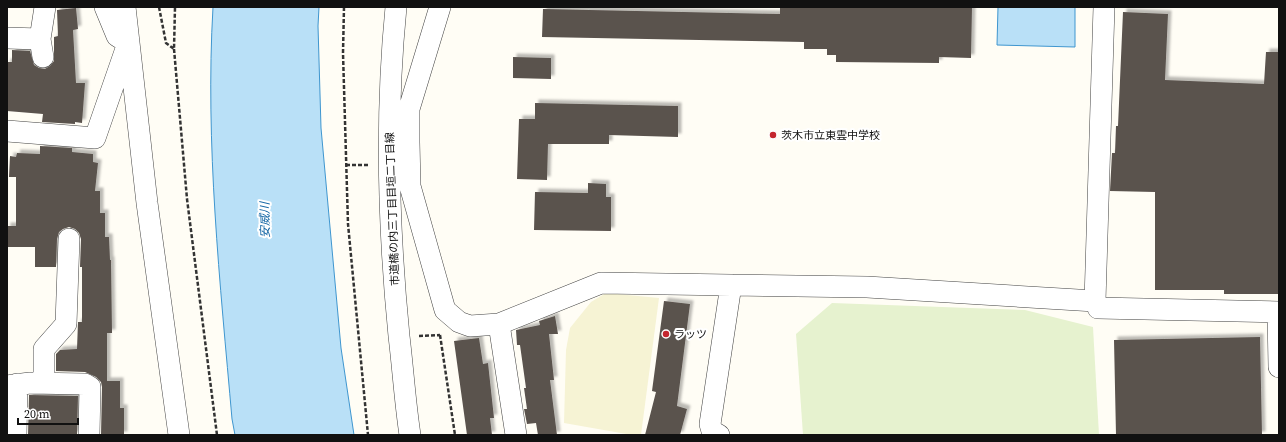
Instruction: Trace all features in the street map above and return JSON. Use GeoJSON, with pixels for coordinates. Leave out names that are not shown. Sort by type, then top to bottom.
{"type":"FeatureCollection","features":[{"type":"Feature","properties":{"kind":"street"},"geometry":{"type":"LineString","coordinates":[[7,38],[42,48],[45,7]]}},
{"type":"Feature","properties":{"kind":"street"},"geometry":{"type":"LineString","coordinates":[[105,7],[117,36],[128,43]]}},
{"type":"Feature","properties":{"kind":"street"},"geometry":{"type":"LineString","coordinates":[[125,7],[147,203],[179,435]]}},
{"type":"Feature","properties":{"kind":"street","name":"市道橋の内三丁目目垣二丁目線"},"geometry":{"type":"LineString","coordinates":[[396,7],[388,141],[391,260],[410,435]]}},
{"type":"Feature","properties":{"kind":"street"},"geometry":{"type":"LineString","coordinates":[[440,7],[409,110],[410,186],[445,310],[459,322],[470,326],[499,324],[601,283],[867,287],[1095,302]]}},
{"type":"Feature","properties":{"kind":"street"},"geometry":{"type":"LineString","coordinates":[[1104,7],[1095,302],[1098,308],[1278,312],[1279,367]]}},
{"type":"Feature","properties":{"kind":"street"},"geometry":{"type":"LineString","coordinates":[[7,131],[94,138],[128,43]]}},
{"type":"Feature","properties":{"kind":"street"},"geometry":{"type":"LineString","coordinates":[[388,141],[409,142]]}},
{"type":"Feature","properties":{"kind":"street"},"geometry":{"type":"LineString","coordinates":[[44,383],[44,349],[66,324],[69,239]]}},
{"type":"Feature","properties":{"kind":"street"},"geometry":{"type":"LineString","coordinates":[[719,435],[712,431],[710,424],[731,285]]}},
{"type":"Feature","properties":{"kind":"street"},"geometry":{"type":"LineString","coordinates":[[499,324],[516,435]]}},
{"type":"Feature","properties":{"kind":"street"},"geometry":{"type":"LineString","coordinates":[[16,435],[12,385],[44,383],[86,384],[90,387],[89,435]]}},
{"type":"Feature","properties":{"kind":"path"},"geometry":{"type":"LineString","coordinates":[[159,7],[166,43],[174,49]]}},
{"type":"Feature","properties":{"kind":"path"},"geometry":{"type":"LineString","coordinates":[[175,7],[174,49],[187,199],[216,435]]}},
{"type":"Feature","properties":{"kind":"path"},"geometry":{"type":"LineString","coordinates":[[344,7],[343,53],[348,224],[368,435]]}},
{"type":"Feature","properties":{"kind":"path"},"geometry":{"type":"LineString","coordinates":[[346,165],[388,165]]}},
{"type":"Feature","properties":{"kind":"path"},"geometry":{"type":"LineString","coordinates":[[440,335],[455,435]]}},
{"type":"Feature","properties":{"kind":"shaded area"},"geometry":{"type":"Polygon","coordinates":[[[606,293],[659,298],[641,435],[632,435],[564,423],[566,350],[570,328],[591,302],[606,293]]]}},
{"type":"Feature","properties":{"kind":"green space"},"geometry":{"type":"Polygon","coordinates":[[[832,303],[1025,310],[1093,327],[1099,435],[803,435],[796,334],[832,303]]]}},
{"type":"Feature","properties":{"kind":"water","name":"安威川"},"geometry":{"type":"Polygon","coordinates":[[[213,7],[319,7],[318,26],[321,128],[341,348],[354,435],[235,435],[232,419],[223,316],[212,161],[211,58],[213,7]]]}},
{"type":"Feature","properties":{"kind":"water"},"geometry":{"type":"Polygon","coordinates":[[[998,7],[1075,7],[1075,47],[997,45],[998,7]]]}},
{"type":"Feature","properties":{"kind":"building"},"geometry":{"type":"Polygon","coordinates":[[[780,7],[972,7],[971,58],[939,57],[939,63],[836,62],[836,55],[827,55],[827,49],[804,49],[804,42],[542,37],[543,9],[780,14],[780,7]]]}},
{"type":"Feature","properties":{"kind":"building"},"geometry":{"type":"Polygon","coordinates":[[[76,8],[78,29],[73,30],[76,83],[85,83],[82,123],[42,122],[43,114],[7,111],[7,62],[12,62],[12,50],[30,51],[34,65],[39,68],[45,69],[50,66],[54,61],[54,37],[58,36],[57,10],[76,8]]]}},
{"type":"Feature","properties":{"kind":"building"},"geometry":{"type":"Polygon","coordinates":[[[1123,12],[1168,14],[1165,80],[1264,84],[1266,52],[1279,52],[1279,294],[1224,294],[1224,290],[1155,290],[1155,192],[1110,191],[1112,153],[1115,153],[1116,126],[1118,126],[1123,12]]]}},
{"type":"Feature","properties":{"kind":"building"},"geometry":{"type":"Polygon","coordinates":[[[513,57],[551,58],[551,79],[513,78],[513,57]]]}},
{"type":"Feature","properties":{"kind":"building"},"geometry":{"type":"Polygon","coordinates":[[[535,103],[678,106],[678,137],[609,135],[609,144],[548,144],[547,180],[517,179],[519,119],[535,119],[535,103]]]}},
{"type":"Feature","properties":{"kind":"building"},"geometry":{"type":"Polygon","coordinates":[[[40,146],[72,148],[72,152],[93,154],[93,162],[98,163],[95,191],[100,191],[100,213],[105,213],[105,237],[109,237],[111,260],[112,333],[107,333],[107,381],[120,381],[120,408],[124,408],[124,435],[101,435],[102,387],[101,382],[96,377],[85,372],[56,371],[56,354],[60,350],[77,349],[78,322],[82,322],[82,267],[80,267],[81,239],[79,233],[75,229],[69,227],[59,232],[57,239],[56,267],[35,267],[35,247],[7,247],[7,226],[16,226],[16,177],[9,177],[10,156],[16,157],[17,153],[40,154],[40,146]]]}},
{"type":"Feature","properties":{"kind":"building"},"geometry":{"type":"Polygon","coordinates":[[[588,183],[606,184],[606,197],[611,197],[611,231],[534,230],[535,192],[588,193],[588,183]]]}},
{"type":"Feature","properties":{"kind":"building"},"geometry":{"type":"Polygon","coordinates":[[[664,301],[690,304],[677,406],[687,409],[680,435],[645,435],[656,392],[652,391],[664,301]]]}},
{"type":"Feature","properties":{"kind":"building"},"geometry":{"type":"Polygon","coordinates":[[[555,316],[558,334],[549,334],[554,380],[550,380],[557,435],[538,435],[536,423],[527,424],[524,409],[527,409],[524,388],[526,388],[520,345],[517,345],[516,330],[540,325],[539,321],[555,316]]]}},
{"type":"Feature","properties":{"kind":"building"},"geometry":{"type":"Polygon","coordinates":[[[1260,337],[1262,435],[1116,435],[1114,340],[1260,337]]]}},
{"type":"Feature","properties":{"kind":"building"},"geometry":{"type":"Polygon","coordinates":[[[479,338],[483,364],[488,363],[494,418],[490,418],[492,435],[467,435],[454,341],[479,338]]]}},
{"type":"Feature","properties":{"kind":"building"},"geometry":{"type":"Polygon","coordinates":[[[29,395],[78,396],[77,435],[28,435],[29,395]]]}},
{"type":"Feature","properties":{"kind":"place","name":"茨木市立東雲中学校"},"geometry":{"type":"Point","coordinates":[773,135]}},
{"type":"Feature","properties":{"kind":"place","name":"ラッツ"},"geometry":{"type":"Point","coordinates":[666,334]}}]}
